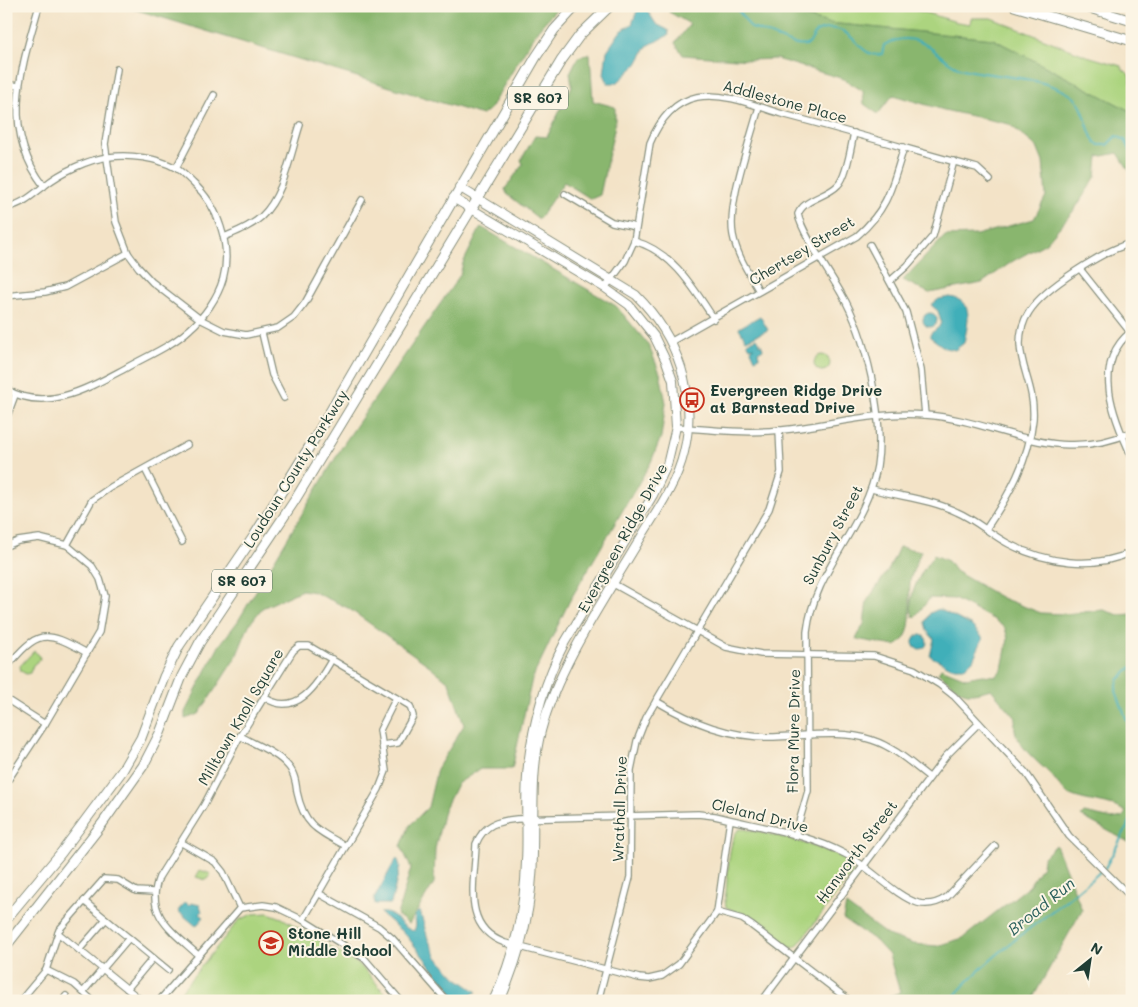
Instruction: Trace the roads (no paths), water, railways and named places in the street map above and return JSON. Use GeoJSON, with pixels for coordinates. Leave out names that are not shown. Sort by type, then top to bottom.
{"type":"FeatureCollection","features":[{"type":"Feature","properties":{"kind":"main road","name":"Loudoun County Parkway"},"geometry":{"type":"LineString","coordinates":[[6,919],[61,853],[122,771],[140,738],[164,677],[179,646],[254,536],[311,444],[541,50],[576,6]]}},
{"type":"Feature","properties":{"kind":"main road","name":"Loudoun County Parkway"},"geometry":{"type":"LineString","coordinates":[[6,946],[102,824],[144,766],[160,734],[182,676],[200,642],[295,500],[561,61],[580,35],[610,6]]}},
{"type":"Feature","properties":{"kind":"main road"},"geometry":{"type":"LineString","coordinates":[[1014,6],[1132,41]]}},
{"type":"Feature","properties":{"kind":"main road"},"geometry":{"type":"LineString","coordinates":[[1082,6],[1132,22]]}},
{"type":"Feature","properties":{"kind":"street"},"geometry":{"type":"LineString","coordinates":[[39,6],[17,86],[15,114],[27,162],[44,186]]}},
{"type":"Feature","properties":{"kind":"street"},"geometry":{"type":"LineString","coordinates":[[117,69],[107,131],[108,157],[116,222],[128,253],[152,282],[200,318],[224,331],[246,336],[262,333],[278,328],[294,317],[305,303],[362,200]]}},
{"type":"Feature","properties":{"kind":"street"},"geometry":{"type":"LineString","coordinates":[[6,84],[17,86]]}},
{"type":"Feature","properties":{"kind":"street"},"geometry":{"type":"LineString","coordinates":[[176,168],[214,95]]}},
{"type":"Feature","properties":{"kind":"street","name":"Addlestone Place"},"geometry":{"type":"LineString","coordinates":[[605,288],[634,241],[650,143],[659,123],[666,114],[684,101],[708,96],[759,107],[977,168],[990,180]]}},
{"type":"Feature","properties":{"kind":"street"},"geometry":{"type":"LineString","coordinates":[[759,107],[733,205],[732,224],[736,248],[759,291]]}},
{"type":"Feature","properties":{"kind":"street"},"geometry":{"type":"LineString","coordinates":[[224,237],[246,228],[261,217],[270,206],[279,189],[300,126]]}},
{"type":"Feature","properties":{"kind":"street","name":"Sunbury Street"},"geometry":{"type":"LineString","coordinates":[[807,654],[809,611],[817,590],[857,522],[872,489],[877,464],[876,415],[863,345],[843,296],[820,258],[798,214],[802,207],[838,185],[854,133]]}},
{"type":"Feature","properties":{"kind":"street","name":"Chertsey Street"},"geometry":{"type":"LineString","coordinates":[[672,341],[714,319],[759,291],[857,236],[874,221],[888,197],[904,147]]}},
{"type":"Feature","properties":{"kind":"street"},"geometry":{"type":"LineString","coordinates":[[6,208],[25,202],[36,195],[44,186],[83,165],[108,157],[142,158],[176,168],[200,189],[210,203],[224,237],[224,278],[217,294],[200,318],[178,340],[78,393],[36,400],[15,395],[6,389]]}},
{"type":"Feature","properties":{"kind":"street"},"geometry":{"type":"LineString","coordinates":[[890,281],[907,266],[933,236],[954,161]]}},
{"type":"Feature","properties":{"kind":"street","name":"Evergreen Ridge Drive"},"geometry":{"type":"LineString","coordinates":[[460,187],[636,295],[649,308],[672,341],[686,385],[688,428],[684,454],[673,482],[572,656],[552,699],[542,728],[536,759],[529,818]]}},
{"type":"Feature","properties":{"kind":"street"},"geometry":{"type":"LineString","coordinates":[[565,194],[612,222],[636,227]]}},
{"type":"Feature","properties":{"kind":"street","name":"Evergreen Ridge Drive"},"geometry":{"type":"LineString","coordinates":[[453,198],[605,288],[638,314],[660,348],[673,381],[676,427],[671,454],[663,476],[565,642],[547,682],[531,747],[525,877],[517,946],[500,1001]]}},
{"type":"Feature","properties":{"kind":"street"},"geometry":{"type":"LineString","coordinates":[[634,241],[651,246],[662,254],[689,282],[714,319]]}},
{"type":"Feature","properties":{"kind":"street"},"geometry":{"type":"LineString","coordinates":[[986,529],[1012,490],[1029,441],[1033,408],[1030,384],[1021,354],[1020,339],[1023,326],[1030,311],[1038,301],[1107,251],[1132,243]]}},
{"type":"Feature","properties":{"kind":"street"},"geometry":{"type":"LineString","coordinates":[[870,245],[908,318],[921,370],[925,415]]}},
{"type":"Feature","properties":{"kind":"street"},"geometry":{"type":"LineString","coordinates":[[6,296],[65,287],[128,253]]}},
{"type":"Feature","properties":{"kind":"street"},"geometry":{"type":"LineString","coordinates":[[1080,269],[1131,332],[1115,351],[1108,374],[1110,396],[1132,457]]}},
{"type":"Feature","properties":{"kind":"street"},"geometry":{"type":"LineString","coordinates":[[262,333],[272,375],[284,398]]}},
{"type":"Feature","properties":{"kind":"street"},"geometry":{"type":"LineString","coordinates":[[6,419],[15,395]]}},
{"type":"Feature","properties":{"kind":"street"},"geometry":{"type":"LineString","coordinates":[[676,427],[779,430],[876,415],[925,415],[973,423],[1029,441],[1045,444],[1079,445],[1123,436],[1132,432]]}},
{"type":"Feature","properties":{"kind":"street","name":"Wrathall Drive"},"geometry":{"type":"LineString","coordinates":[[598,1001],[630,876],[632,862],[629,816],[634,754],[642,728],[774,498],[781,472],[779,430]]}},
{"type":"Feature","properties":{"kind":"street"},"geometry":{"type":"LineString","coordinates":[[67,545],[92,500],[111,487],[186,445]]}},
{"type":"Feature","properties":{"kind":"street"},"geometry":{"type":"LineString","coordinates":[[145,469],[182,542]]}},
{"type":"Feature","properties":{"kind":"street"},"geometry":{"type":"LineString","coordinates":[[872,489],[937,503],[958,512],[1009,544],[1056,561],[1092,562],[1132,552]]}},
{"type":"Feature","properties":{"kind":"street"},"geometry":{"type":"LineString","coordinates":[[6,546],[18,540],[39,538],[67,545],[92,566],[100,579],[105,596],[99,632],[45,724],[6,783]]}},
{"type":"Feature","properties":{"kind":"street"},"geometry":{"type":"LineString","coordinates":[[603,578],[696,632],[726,647],[761,654],[874,656],[914,669],[954,696],[1026,773],[1050,811],[1081,849],[1132,898]]}},
{"type":"Feature","properties":{"kind":"street"},"geometry":{"type":"LineString","coordinates":[[6,668],[26,644],[38,637],[54,636],[87,654]]}},
{"type":"Feature","properties":{"kind":"street","name":"Milltown Knoll Square"},"geometry":{"type":"LineString","coordinates":[[153,892],[159,877],[182,843],[240,736],[293,650],[299,646],[309,646],[410,706],[413,716],[398,743],[382,745]]}},
{"type":"Feature","properties":{"kind":"street","name":"Flora Mure Drive"},"geometry":{"type":"LineString","coordinates":[[795,836],[808,790],[807,654]]}},
{"type":"Feature","properties":{"kind":"street"},"geometry":{"type":"LineString","coordinates":[[264,697],[273,703],[280,704],[302,698],[318,684],[332,660]]}},
{"type":"Feature","properties":{"kind":"street"},"geometry":{"type":"LineString","coordinates":[[303,920],[379,789],[386,772],[380,730],[396,698]]}},
{"type":"Feature","properties":{"kind":"street"},"geometry":{"type":"LineString","coordinates":[[6,699],[45,724]]}},
{"type":"Feature","properties":{"kind":"street"},"geometry":{"type":"LineString","coordinates":[[656,702],[686,719],[727,732],[754,736],[845,735],[874,740],[900,755],[929,777]]}},
{"type":"Feature","properties":{"kind":"street","name":"Hanworth Street"},"geometry":{"type":"LineString","coordinates":[[762,1001],[929,777],[946,756],[978,723]]}},
{"type":"Feature","properties":{"kind":"street"},"geometry":{"type":"LineString","coordinates":[[240,736],[282,760],[289,767],[294,774],[301,810],[306,819],[322,833],[346,846]]}},
{"type":"Feature","properties":{"kind":"street","name":"Cleland Drive"},"geometry":{"type":"LineString","coordinates":[[717,912],[679,964],[662,976],[644,979],[517,946],[489,937],[479,926],[474,913],[476,844],[480,834],[498,821],[529,818],[698,814],[730,820],[828,845],[864,865],[910,900],[931,904],[940,902],[947,897],[995,846]]}},
{"type":"Feature","properties":{"kind":"street"},"geometry":{"type":"LineString","coordinates":[[730,820],[717,912],[742,919],[850,1001]]}},
{"type":"Feature","properties":{"kind":"street"},"geometry":{"type":"LineString","coordinates":[[182,843],[215,862],[223,872],[240,908]]}},
{"type":"Feature","properties":{"kind":"street"},"geometry":{"type":"LineString","coordinates":[[20,1001],[46,970],[58,933],[97,885],[109,878],[118,880],[136,891],[153,892],[157,911],[167,926],[198,955]]}},
{"type":"Feature","properties":{"kind":"street"},"geometry":{"type":"LineString","coordinates":[[318,893],[379,927],[392,938],[447,1001]]}},
{"type":"Feature","properties":{"kind":"street"},"geometry":{"type":"LineString","coordinates":[[84,901],[168,970]]}},
{"type":"Feature","properties":{"kind":"street"},"geometry":{"type":"LineString","coordinates":[[159,1001],[240,908],[263,905],[276,907],[303,920],[364,958],[401,1001]]}},
{"type":"Feature","properties":{"kind":"street"},"geometry":{"type":"LineString","coordinates":[[79,950],[106,919]]}},
{"type":"Feature","properties":{"kind":"street"},"geometry":{"type":"LineString","coordinates":[[58,933],[141,1000]]}},
{"type":"Feature","properties":{"kind":"street"},"geometry":{"type":"LineString","coordinates":[[83,992],[129,938]]}},
{"type":"Feature","properties":{"kind":"street","name":"Evergreen Ridge Drive"},"geometry":{"type":"LineString","coordinates":[[493,1001],[517,946]]}},
{"type":"Feature","properties":{"kind":"street"},"geometry":{"type":"LineString","coordinates":[[127,990],[153,958]]}},
{"type":"Feature","properties":{"kind":"street"},"geometry":{"type":"LineString","coordinates":[[46,970],[74,984],[93,1001]]}},
{"type":"Feature","properties":{"kind":"water"},"geometry":{"type":"Polygon","coordinates":[[[641,9],[647,10],[656,24],[668,30],[669,35],[647,46],[637,64],[617,83],[608,83],[604,74],[607,51],[620,32],[632,24],[637,11],[641,9]]]}},
{"type":"Feature","properties":{"kind":"water"},"geometry":{"type":"Polygon","coordinates":[[[950,297],[964,303],[968,315],[964,343],[955,350],[945,348],[930,337],[930,334],[939,327],[941,322],[938,311],[931,305],[939,299],[950,297]]]}},
{"type":"Feature","properties":{"kind":"water"},"geometry":{"type":"Polygon","coordinates":[[[927,313],[933,313],[937,320],[933,327],[927,327],[923,323],[923,317],[927,313]]]}},
{"type":"Feature","properties":{"kind":"water"},"geometry":{"type":"Polygon","coordinates":[[[760,316],[768,330],[746,340],[739,328],[760,316]]]}},
{"type":"Feature","properties":{"kind":"water"},"geometry":{"type":"Polygon","coordinates":[[[757,338],[760,343],[758,345],[761,344],[763,349],[758,352],[759,357],[755,359],[751,350],[754,347],[750,348],[747,343],[757,338]]]}},
{"type":"Feature","properties":{"kind":"water"},"geometry":{"type":"Polygon","coordinates":[[[939,609],[972,626],[983,638],[973,660],[965,667],[951,667],[930,656],[934,639],[927,631],[925,622],[930,613],[939,609]]]}},
{"type":"Feature","properties":{"kind":"water"},"geometry":{"type":"Polygon","coordinates":[[[917,635],[923,635],[927,642],[923,649],[917,649],[913,645],[913,639],[917,635]]]}},
{"type":"Feature","properties":{"kind":"water"},"geometry":{"type":"Polygon","coordinates":[[[396,859],[400,866],[391,904],[375,904],[374,899],[396,859]]]}},
{"type":"Feature","properties":{"kind":"water"},"geometry":{"type":"Polygon","coordinates":[[[185,902],[189,905],[191,903],[200,905],[202,912],[200,914],[204,917],[196,926],[178,911],[185,902]]]}},
{"type":"Feature","properties":{"kind":"water"},"geometry":{"type":"Polygon","coordinates":[[[420,911],[428,939],[437,957],[457,978],[477,992],[472,994],[472,1001],[458,1001],[406,935],[380,913],[390,914],[414,931],[416,925],[414,915],[420,911]]]}},
{"type":"Feature","properties":{"kind":"waterway"},"geometry":{"type":"LineString","coordinates":[[735,6],[751,28],[796,45],[809,44],[816,32],[829,29],[839,30],[847,34],[866,51],[873,54],[882,54],[884,45],[892,41],[900,39],[913,40],[930,47],[951,63],[963,69],[1046,84],[1071,95],[1076,100],[1083,111],[1095,143],[1107,145],[1116,136],[1125,140],[1132,153]]}},
{"type":"Feature","properties":{"kind":"waterway","name":"Broad Run"},"geometry":{"type":"LineString","coordinates":[[1132,667],[1118,680],[1116,691],[1132,734]]}},
{"type":"Feature","properties":{"kind":"waterway","name":"Broad Run"},"geometry":{"type":"LineString","coordinates":[[1105,868],[1132,818]]}},
{"type":"Feature","properties":{"kind":"waterway","name":"Broad Run"},"geometry":{"type":"LineString","coordinates":[[950,1001],[985,965],[1101,871]]}},
{"type":"Feature","properties":{"kind":"place","name":"Evergreen Ridge Drive at Barnstead Drive"},"geometry":{"type":"Point","coordinates":[692,400]}},
{"type":"Feature","properties":{"kind":"place","name":"Stone Hill Middle School"},"geometry":{"type":"Point","coordinates":[271,943]}}]}
